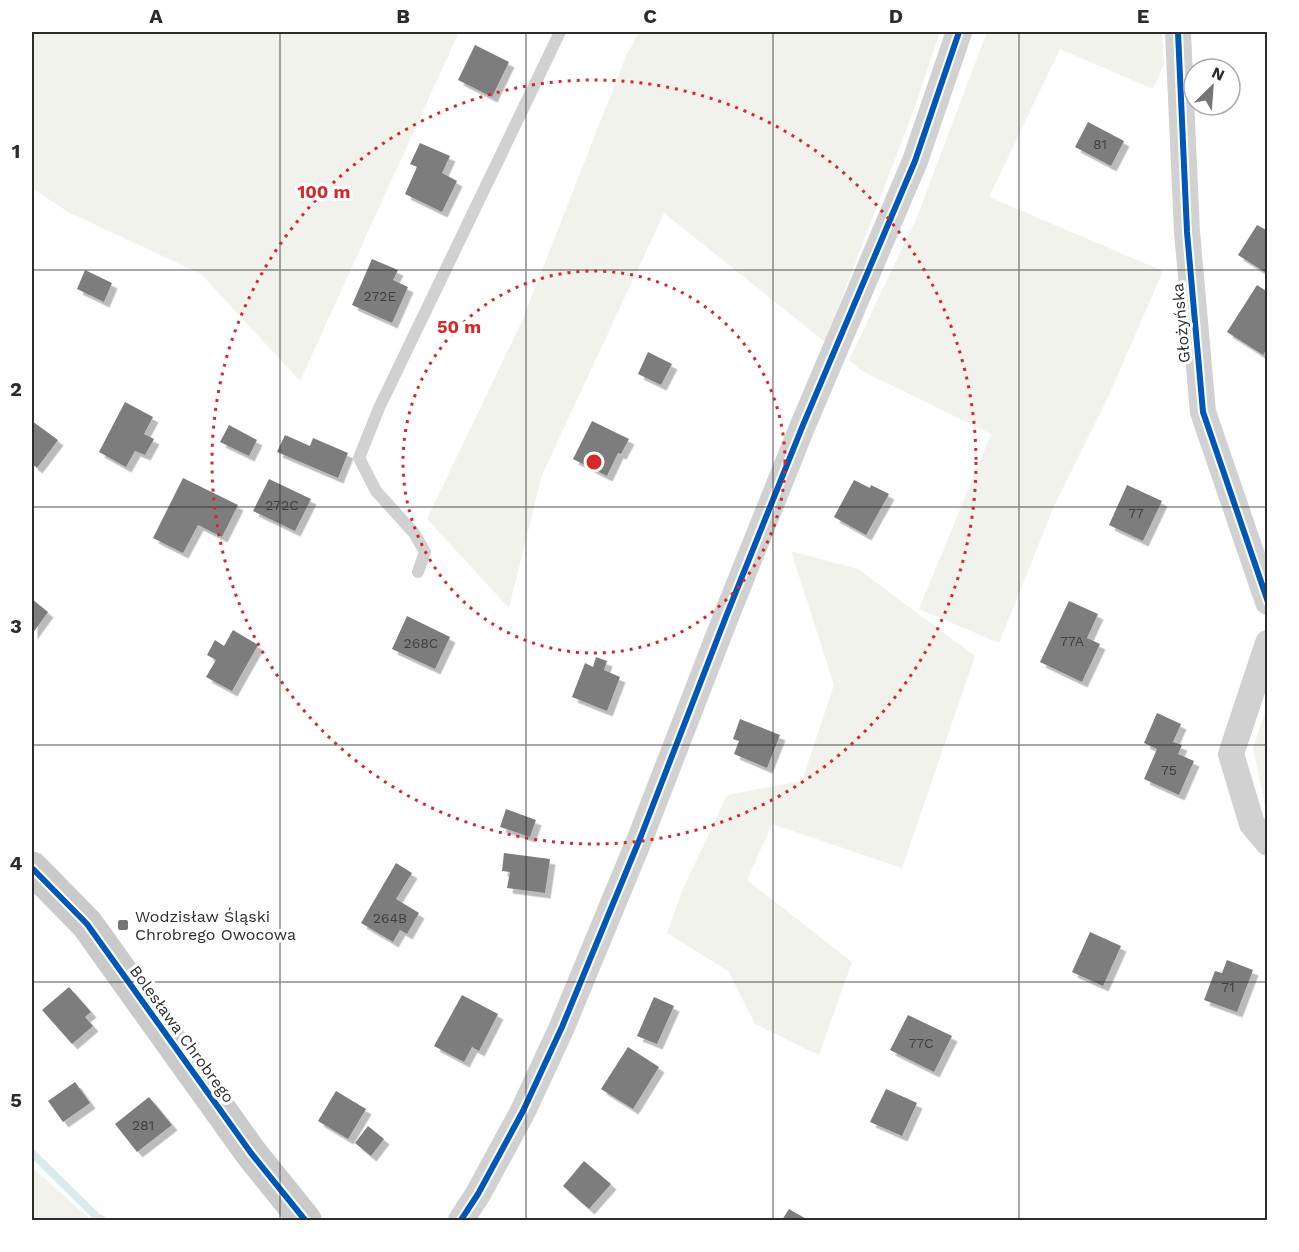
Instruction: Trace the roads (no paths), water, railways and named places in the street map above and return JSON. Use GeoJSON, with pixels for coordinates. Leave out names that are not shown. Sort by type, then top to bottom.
{"type":"FeatureCollection","features":[{"type":"Feature","properties":{"kind":"street"},"geometry":{"type":"LineString","coordinates":[[461,1221],[523,1111],[562,1027],[641,836],[803,425],[915,161],[959,32]]}},
{"type":"Feature","properties":{"kind":"street","name":"Głożyńska"},"geometry":{"type":"LineString","coordinates":[[1178,32],[1187,232],[1203,412],[1268,602]]}},
{"type":"Feature","properties":{"kind":"street"},"geometry":{"type":"LineString","coordinates":[[1267,645],[1232,754],[1252,824],[1268,843]]}},
{"type":"Feature","properties":{"kind":"street","name":"Bolesława Chrobrego"},"geometry":{"type":"LineString","coordinates":[[32,868],[87,924],[251,1153],[305,1221]]}},
{"type":"Feature","properties":{"kind":"lane"},"geometry":{"type":"LineString","coordinates":[[418,572],[424,552],[414,533],[376,491],[359,458],[379,408],[560,32]]}},
{"type":"Feature","properties":{"kind":"waterway"},"geometry":{"type":"LineString","coordinates":[[32,1153],[97,1217],[103,1220]]}},
{"type":"Feature","properties":{"kind":"place","name":"Wodzisław Śląski Chrobrego Owocowa"},"geometry":{"type":"Point","coordinates":[123,925]}}]}
